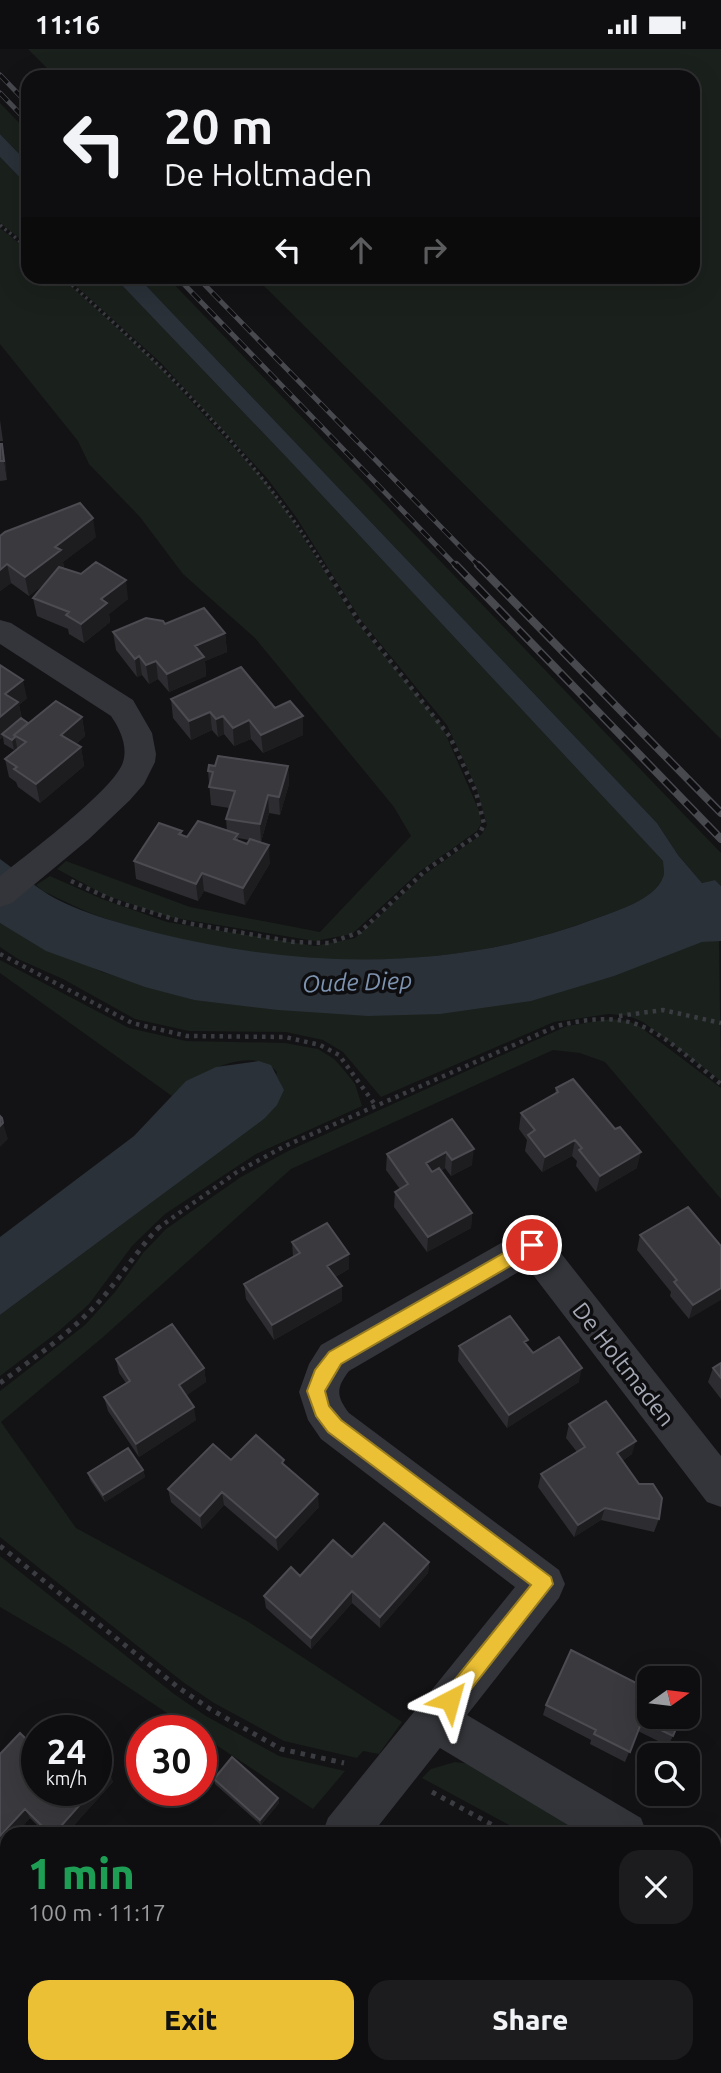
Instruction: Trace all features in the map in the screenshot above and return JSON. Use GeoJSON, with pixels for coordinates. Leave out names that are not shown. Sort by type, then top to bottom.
{"type":"FeatureCollection","features":[{"type":"Feature","properties":{"kind":"street"},"geometry":{"type":"LineString","coordinates":[[0,630],[122,708],[132,721],[138,738],[138,763],[124,788],[0,894]]}},
{"type":"Feature","properties":{"kind":"street","name":"De Holtmaden"},"geometry":{"type":"LineString","coordinates":[[350,1827],[544,1584],[335,1426],[322,1410],[316,1391],[321,1376],[335,1358],[532,1245],[721,1487]]}},
{"type":"Feature","properties":{"kind":"street"},"geometry":{"type":"LineString","coordinates":[[435,1720],[613,1827]]}},
{"type":"Feature","properties":{"kind":"path"},"geometry":{"type":"LineString","coordinates":[[0,225],[21,242]]}},
{"type":"Feature","properties":{"kind":"path"},"geometry":{"type":"LineString","coordinates":[[40,861],[94,893],[168,919],[301,943],[326,943],[354,936],[422,873],[480,833],[484,824],[473,787],[444,725],[358,620],[294,517],[265,479],[159,363],[72,284]]}},
{"type":"Feature","properties":{"kind":"path"},"geometry":{"type":"LineString","coordinates":[[0,954],[132,1023],[187,1036],[285,1037],[320,1045],[339,1055],[376,1106]]}},
{"type":"Feature","properties":{"kind":"path"},"geometry":{"type":"LineString","coordinates":[[0,1383],[80,1321],[110,1289],[138,1249],[170,1218],[260,1159],[557,1026],[577,1020],[663,1010],[721,1023]]}},
{"type":"Feature","properties":{"kind":"path"},"geometry":{"type":"LineString","coordinates":[[609,1017],[628,1019],[641,1024],[721,1084]]}},
{"type":"Feature","properties":{"kind":"path"},"geometry":{"type":"LineString","coordinates":[[0,1546],[179,1688],[254,1736],[282,1749],[393,1773],[496,1827]]}},
{"type":"Feature","properties":{"kind":"shaded area"},"geometry":{"type":"Polygon","coordinates":[[[28,49],[721,49],[721,739],[262,284],[700,284],[700,70],[49,70],[28,49]]]}},
{"type":"Feature","properties":{"kind":"shaded area"},"geometry":{"type":"Polygon","coordinates":[[[0,103],[21,125],[21,156],[0,134],[0,103]]]}},
{"type":"Feature","properties":{"kind":"shaded area"},"geometry":{"type":"Polygon","coordinates":[[[0,157],[21,179],[21,240],[0,223],[0,157]]]}},
{"type":"Feature","properties":{"kind":"shaded area"},"geometry":{"type":"Polygon","coordinates":[[[0,228],[21,244],[21,284],[69,284],[157,364],[263,479],[356,621],[442,726],[480,813],[481,824],[477,831],[419,872],[352,934],[315,941],[169,917],[105,895],[57,869],[66,861],[190,907],[320,932],[411,836],[394,807],[255,638],[183,574],[140,517],[89,464],[78,441],[0,344],[0,228]]]}},
{"type":"Feature","properties":{"kind":"shaded area"},"geometry":{"type":"Polygon","coordinates":[[[74,284],[121,284],[290,461],[663,861],[663,877],[652,892],[614,912],[537,937],[476,951],[413,958],[350,960],[224,948],[162,935],[94,914],[43,891],[36,885],[50,876],[102,899],[167,922],[315,946],[355,938],[424,875],[482,834],[487,825],[476,787],[447,725],[361,620],[296,517],[267,478],[161,363],[74,284]]]}},
{"type":"Feature","properties":{"kind":"shaded area"},"geometry":{"type":"Polygon","coordinates":[[[145,284],[174,284],[721,853],[721,886],[715,880],[702,883],[678,855],[657,823],[145,284]]]}},
{"type":"Feature","properties":{"kind":"shaded area"},"geometry":{"type":"Polygon","coordinates":[[[0,923],[102,972],[194,1000],[719,940],[721,1081],[643,1022],[629,1016],[609,1014],[554,1022],[381,1097],[343,1052],[323,1040],[286,1032],[189,1031],[135,1019],[63,979],[18,959],[0,947],[0,923]]]}},
{"type":"Feature","properties":{"kind":"shaded area"},"geometry":{"type":"Polygon","coordinates":[[[0,960],[129,1028],[186,1041],[285,1043],[318,1049],[334,1059],[355,1084],[362,1106],[256,1154],[165,1214],[132,1246],[89,1304],[59,1331],[0,1376],[0,1315],[264,1119],[277,1072],[266,1064],[253,1060],[239,1061],[208,1071],[172,1096],[0,973],[0,960]]]}},
{"type":"Feature","properties":{"kind":"shaded area"},"geometry":{"type":"Polygon","coordinates":[[[610,1019],[628,1021],[639,1026],[721,1088],[721,1199],[605,1062],[580,1053],[553,1050],[291,1169],[102,1338],[1,1422],[76,1528],[247,1621],[402,1722],[379,1754],[363,1751],[357,1758],[284,1741],[214,1703],[183,1682],[0,1537],[0,1391],[85,1325],[115,1292],[143,1253],[166,1229],[241,1177],[288,1151],[567,1026],[610,1019]]]}},
{"type":"Feature","properties":{"kind":"shaded area"},"geometry":{"type":"Polygon","coordinates":[[[0,1556],[174,1694],[205,1715],[170,1715],[65,1645],[0,1607],[0,1556]]]}},
{"type":"Feature","properties":{"kind":"shaded area"},"geometry":{"type":"Polygon","coordinates":[[[217,1722],[279,1756],[345,1771],[313,1809],[217,1746],[217,1722]]]}},
{"type":"Feature","properties":{"kind":"shaded area"},"geometry":{"type":"Polygon","coordinates":[[[455,1762],[469,1764],[577,1827],[513,1827],[422,1778],[431,1769],[455,1762]]]}},
{"type":"Feature","properties":{"kind":"water"},"geometry":{"type":"Polygon","coordinates":[[[0,134],[21,156],[21,179],[0,157],[0,134]]]}},
{"type":"Feature","properties":{"kind":"water","name":"Oude Diep"},"geometry":{"type":"Polygon","coordinates":[[[121,284],[145,284],[657,823],[678,855],[702,883],[715,880],[721,886],[721,941],[702,942],[614,976],[531,1001],[440,1014],[368,1016],[278,1010],[194,1000],[145,987],[46,951],[0,923],[0,859],[55,898],[98,916],[212,945],[323,958],[434,956],[489,948],[544,936],[624,908],[644,898],[659,885],[664,875],[663,861],[290,461],[121,284]]]}},
{"type":"Feature","properties":{"kind":"water"},"geometry":{"type":"Polygon","coordinates":[[[259,1061],[271,1065],[284,1090],[277,1105],[264,1119],[0,1315],[0,1237],[134,1136],[186,1081],[216,1067],[259,1061]]]}},
{"type":"Feature","properties":{"kind":"building"},"geometry":{"type":"Polygon","coordinates":[[[2,444],[4,461],[0,461],[2,444]]]}},
{"type":"Feature","properties":{"kind":"building"},"geometry":{"type":"Polygon","coordinates":[[[80,503],[93,518],[55,547],[61,550],[25,577],[7,564],[0,570],[0,536],[80,503]]]}},
{"type":"Feature","properties":{"kind":"building"},"geometry":{"type":"Polygon","coordinates":[[[96,562],[126,580],[101,599],[107,603],[81,624],[66,615],[69,612],[33,598],[59,567],[81,574],[96,562]]]}},
{"type":"Feature","properties":{"kind":"building"},"geometry":{"type":"Polygon","coordinates":[[[204,608],[225,633],[195,646],[204,657],[167,674],[156,661],[146,665],[139,656],[135,659],[113,632],[146,618],[163,621],[165,624],[204,608]]]}},
{"type":"Feature","properties":{"kind":"building"},"geometry":{"type":"Polygon","coordinates":[[[0,665],[23,680],[5,694],[18,702],[0,717],[0,665]]]}},
{"type":"Feature","properties":{"kind":"building"},"geometry":{"type":"Polygon","coordinates":[[[241,667],[275,708],[290,701],[303,716],[261,735],[249,720],[233,728],[223,716],[216,719],[210,712],[189,721],[171,699],[241,667]]]}},
{"type":"Feature","properties":{"kind":"building"},"geometry":{"type":"Polygon","coordinates":[[[56,701],[82,717],[61,735],[81,747],[36,784],[14,769],[17,767],[5,759],[26,742],[14,735],[56,701]]]}},
{"type":"Feature","properties":{"kind":"building"},"geometry":{"type":"Polygon","coordinates":[[[21,718],[28,723],[12,740],[2,734],[21,718]]]}},
{"type":"Feature","properties":{"kind":"building"},"geometry":{"type":"Polygon","coordinates":[[[218,756],[288,766],[279,797],[268,795],[260,824],[226,819],[235,791],[209,787],[213,772],[208,771],[209,765],[215,766],[218,756]]]}},
{"type":"Feature","properties":{"kind":"building"},"geometry":{"type":"Polygon","coordinates":[[[198,821],[238,834],[234,839],[247,844],[250,839],[269,845],[243,888],[202,873],[196,884],[134,861],[159,823],[182,831],[179,834],[187,837],[198,821]]]}},
{"type":"Feature","properties":{"kind":"building"},"geometry":{"type":"Polygon","coordinates":[[[573,1079],[615,1129],[620,1127],[641,1152],[600,1176],[579,1150],[582,1148],[575,1140],[545,1157],[528,1135],[535,1130],[521,1113],[558,1092],[556,1088],[573,1079]]]}},
{"type":"Feature","properties":{"kind":"building"},"geometry":{"type":"Polygon","coordinates":[[[452,1119],[474,1149],[452,1160],[446,1152],[426,1163],[432,1172],[439,1168],[472,1213],[428,1237],[395,1192],[408,1184],[387,1154],[452,1119]]]}},
{"type":"Feature","properties":{"kind":"building"},"geometry":{"type":"Polygon","coordinates":[[[688,1207],[721,1246],[721,1288],[693,1305],[674,1282],[677,1280],[640,1235],[688,1207]]]}},
{"type":"Feature","properties":{"kind":"building"},"geometry":{"type":"Polygon","coordinates":[[[327,1223],[349,1254],[327,1266],[342,1286],[272,1325],[244,1284],[300,1253],[292,1242],[327,1223]]]}},
{"type":"Feature","properties":{"kind":"building"},"geometry":{"type":"Polygon","coordinates":[[[510,1316],[528,1340],[524,1342],[533,1353],[559,1337],[582,1368],[509,1415],[459,1346],[510,1316]]]}},
{"type":"Feature","properties":{"kind":"building"},"geometry":{"type":"Polygon","coordinates":[[[172,1324],[204,1368],[179,1385],[194,1407],[136,1444],[104,1397],[130,1381],[116,1359],[172,1324]]]}},
{"type":"Feature","properties":{"kind":"building"},"geometry":{"type":"Polygon","coordinates":[[[721,1363],[721,1378],[713,1368],[721,1363]]]}},
{"type":"Feature","properties":{"kind":"building"},"geometry":{"type":"Polygon","coordinates":[[[606,1401],[636,1441],[617,1453],[639,1484],[653,1484],[662,1498],[659,1519],[605,1508],[578,1525],[541,1474],[585,1447],[569,1424],[606,1401]]]}},
{"type":"Feature","properties":{"kind":"building"},"geometry":{"type":"Polygon","coordinates":[[[256,1435],[284,1460],[282,1463],[318,1494],[276,1538],[222,1492],[200,1516],[168,1489],[213,1444],[231,1460],[256,1435]]]}},
{"type":"Feature","properties":{"kind":"building"},"geometry":{"type":"Polygon","coordinates":[[[128,1448],[143,1470],[103,1495],[88,1473],[128,1448]]]}},
{"type":"Feature","properties":{"kind":"building"},"geometry":{"type":"Polygon","coordinates":[[[384,1523],[429,1562],[380,1617],[352,1591],[311,1638],[264,1596],[291,1567],[300,1576],[333,1540],[352,1557],[384,1523]]]}},
{"type":"Feature","properties":{"kind":"building"},"geometry":{"type":"Polygon","coordinates":[[[571,1650],[637,1683],[639,1729],[630,1752],[594,1734],[596,1730],[546,1705],[571,1650]]]}},
{"type":"Feature","properties":{"kind":"building"},"geometry":{"type":"Polygon","coordinates":[[[659,1729],[676,1729],[673,1736],[659,1729]]]}},
{"type":"Feature","properties":{"kind":"building"},"geometry":{"type":"Polygon","coordinates":[[[20,1733],[21,1806],[79,1806],[60,1827],[43,1827],[25,1809],[8,1827],[0,1827],[0,1754],[20,1733]]]}},
{"type":"Feature","properties":{"kind":"building"},"geometry":{"type":"Polygon","coordinates":[[[232,1757],[278,1798],[260,1820],[217,1782],[217,1775],[232,1757]]]}},
{"type":"Feature","properties":{"kind":"railway"},"geometry":{"type":"LineString","coordinates":[[0,75],[21,97]]}},
{"type":"Feature","properties":{"kind":"railway"},"geometry":{"type":"LineString","coordinates":[[0,93],[21,115]]}},
{"type":"Feature","properties":{"kind":"railway"},"geometry":{"type":"LineString","coordinates":[[184,284],[457,567]]}},
{"type":"Feature","properties":{"kind":"railway"},"geometry":{"type":"LineString","coordinates":[[204,284],[480,567]]}},
{"type":"Feature","properties":{"kind":"railway"},"geometry":{"type":"LineString","coordinates":[[456,565],[721,839]]}},
{"type":"Feature","properties":{"kind":"railway"},"geometry":{"type":"LineString","coordinates":[[478,565],[721,813]]}},
{"type":"Feature","properties":{"kind":"route"},"geometry":{"type":"LineString","coordinates":[[450,1700],[544,1584],[335,1426],[322,1410],[316,1391],[321,1376],[335,1358],[532,1245]]}}]}
